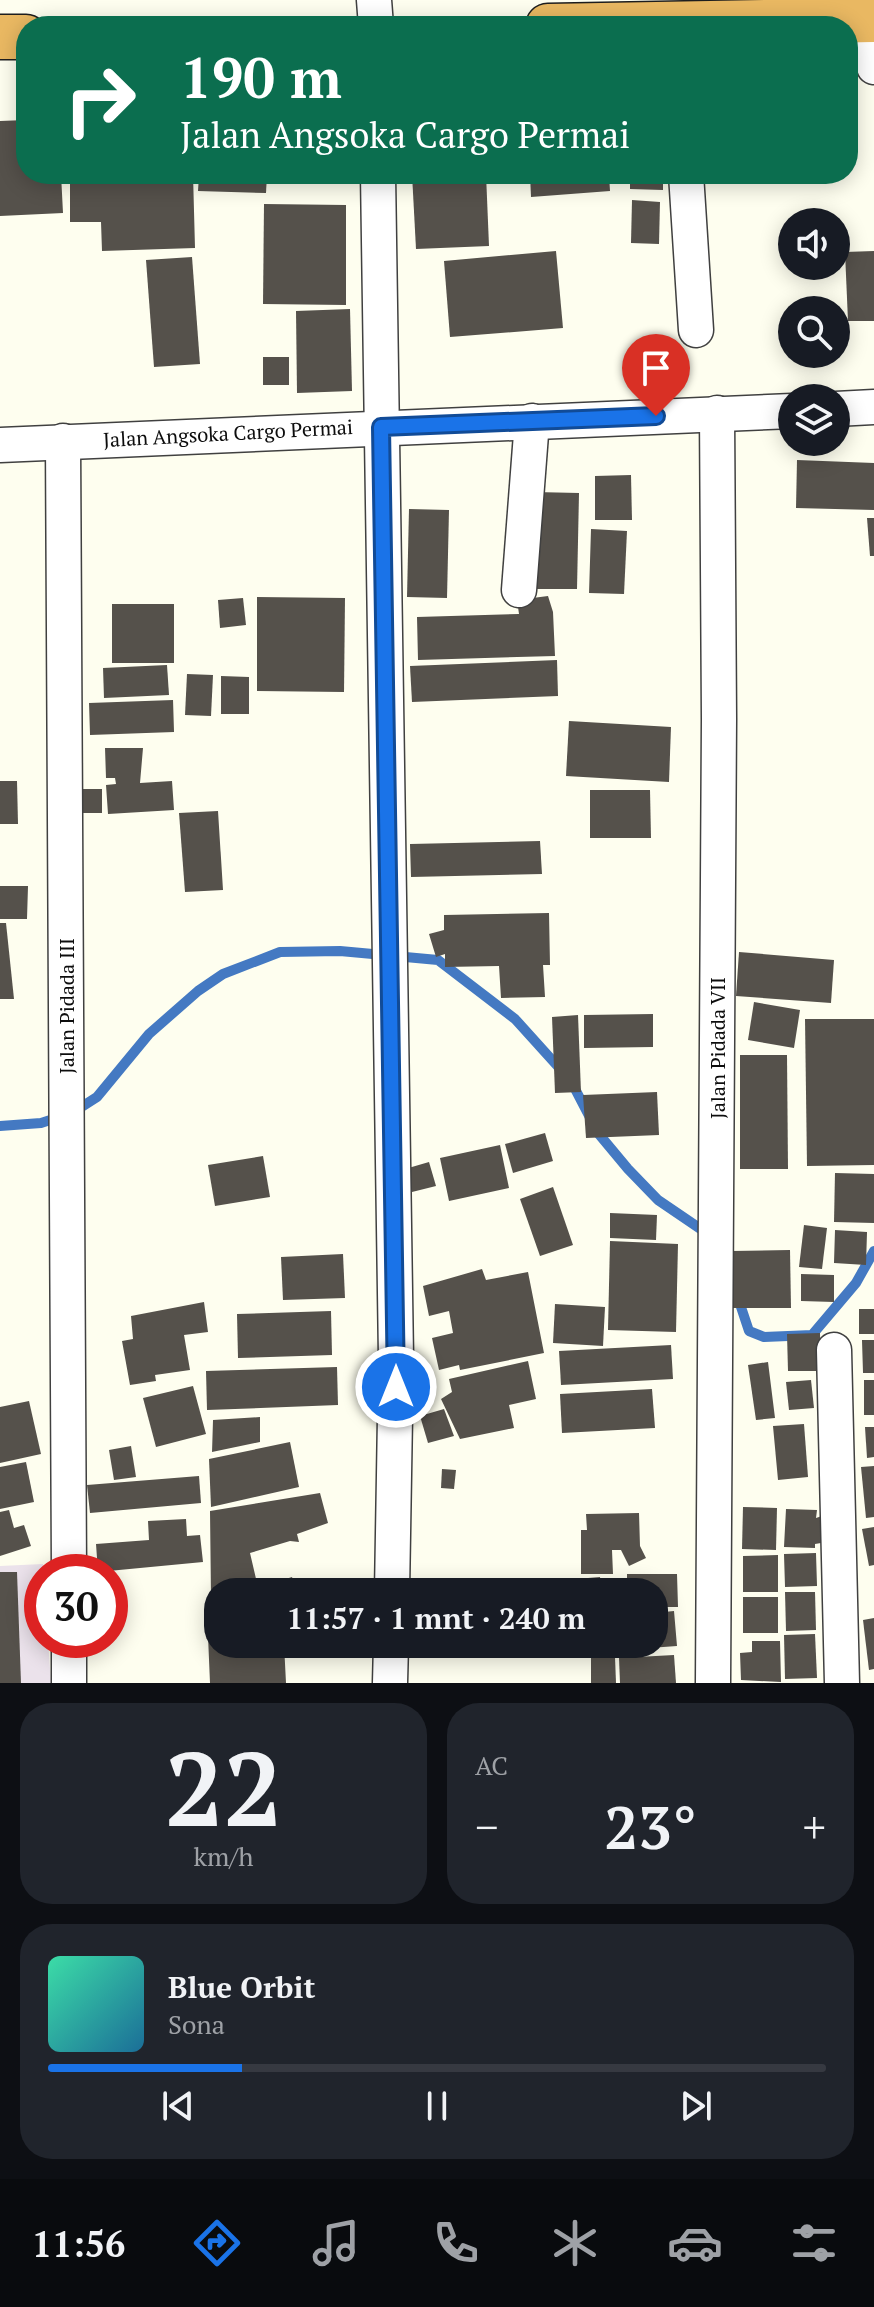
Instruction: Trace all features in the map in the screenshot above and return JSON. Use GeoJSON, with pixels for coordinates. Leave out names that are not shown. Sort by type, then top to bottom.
{"type":"FeatureCollection","features":[{"type":"Feature","properties":{"kind":"street"},"geometry":{"type":"LineString","coordinates":[[867,20],[874,67]]}},
{"type":"Feature","properties":{"kind":"street"},"geometry":{"type":"LineString","coordinates":[[378,184],[396,1358],[392,1578]]}},
{"type":"Feature","properties":{"kind":"street"},"geometry":{"type":"LineString","coordinates":[[687,184],[696,330]]}},
{"type":"Feature","properties":{"kind":"street"},"geometry":{"type":"LineString","coordinates":[[850,408],[874,407]]}},
{"type":"Feature","properties":{"kind":"street","name":"Jalan Angsoka Cargo Permai"},"geometry":{"type":"LineString","coordinates":[[0,445],[778,411]]}},
{"type":"Feature","properties":{"kind":"street","name":"Jalan Pidada VII"},"geometry":{"type":"LineString","coordinates":[[713,1683],[719,735],[717,413]]}},
{"type":"Feature","properties":{"kind":"street"},"geometry":{"type":"LineString","coordinates":[[519,590],[532,421]]}},
{"type":"Feature","properties":{"kind":"street","name":"Jalan Pidada III"},"geometry":{"type":"LineString","coordinates":[[63,441],[69,1554]]}},
{"type":"Feature","properties":{"kind":"street"},"geometry":{"type":"LineString","coordinates":[[834,1350],[842,1683]]}},
{"type":"Feature","properties":{"kind":"street"},"geometry":{"type":"LineString","coordinates":[[69,1658],[69,1683]]}},
{"type":"Feature","properties":{"kind":"street"},"geometry":{"type":"LineString","coordinates":[[390,1683],[391,1658]]}},
{"type":"Feature","properties":{"kind":"shaded area"},"geometry":{"type":"Polygon","coordinates":[[[24,1565],[24,1658],[49,1658],[51,1683],[0,1683],[0,1566],[24,1565]]]}},
{"type":"Feature","properties":{"kind":"building"},"geometry":{"type":"Polygon","coordinates":[[[16,120],[16,184],[62,184],[63,213],[0,216],[0,121],[16,120]]]}},
{"type":"Feature","properties":{"kind":"building"},"geometry":{"type":"Polygon","coordinates":[[[70,184],[193,184],[195,248],[102,251],[101,222],[70,222],[70,184]]]}},
{"type":"Feature","properties":{"kind":"building"},"geometry":{"type":"Polygon","coordinates":[[[198,184],[266,184],[266,193],[198,191],[198,184]]]}},
{"type":"Feature","properties":{"kind":"building"},"geometry":{"type":"Polygon","coordinates":[[[413,184],[486,184],[489,246],[416,249],[413,184]]]}},
{"type":"Feature","properties":{"kind":"building"},"geometry":{"type":"Polygon","coordinates":[[[530,184],[610,184],[610,191],[531,197],[530,184]]]}},
{"type":"Feature","properties":{"kind":"building"},"geometry":{"type":"Polygon","coordinates":[[[630,184],[663,184],[663,190],[630,189],[630,184]]]}},
{"type":"Feature","properties":{"kind":"building"},"geometry":{"type":"Polygon","coordinates":[[[632,200],[660,202],[659,244],[631,243],[632,200]]]}},
{"type":"Feature","properties":{"kind":"building"},"geometry":{"type":"Polygon","coordinates":[[[264,204],[346,205],[346,305],[263,304],[264,204]]]}},
{"type":"Feature","properties":{"kind":"building"},"geometry":{"type":"Polygon","coordinates":[[[556,251],[563,328],[450,337],[444,261],[556,251]]]}},
{"type":"Feature","properties":{"kind":"building"},"geometry":{"type":"Polygon","coordinates":[[[874,251],[874,321],[850,321],[846,280],[850,280],[850,252],[874,251]]]}},
{"type":"Feature","properties":{"kind":"building"},"geometry":{"type":"Polygon","coordinates":[[[192,257],[200,364],[154,367],[146,260],[192,257]]]}},
{"type":"Feature","properties":{"kind":"building"},"geometry":{"type":"Polygon","coordinates":[[[350,309],[352,391],[297,393],[296,311],[350,309]]]}},
{"type":"Feature","properties":{"kind":"building"},"geometry":{"type":"Polygon","coordinates":[[[263,357],[289,357],[289,385],[263,385],[263,357]]]}},
{"type":"Feature","properties":{"kind":"building"},"geometry":{"type":"Polygon","coordinates":[[[797,460],[874,463],[874,510],[796,508],[797,460]]]}},
{"type":"Feature","properties":{"kind":"building"},"geometry":{"type":"Polygon","coordinates":[[[631,475],[632,520],[595,520],[595,476],[631,475]]]}},
{"type":"Feature","properties":{"kind":"building"},"geometry":{"type":"Polygon","coordinates":[[[535,492],[579,493],[577,589],[534,589],[535,492]]]}},
{"type":"Feature","properties":{"kind":"building"},"geometry":{"type":"Polygon","coordinates":[[[409,509],[449,510],[447,598],[407,597],[409,509]]]}},
{"type":"Feature","properties":{"kind":"building"},"geometry":{"type":"Polygon","coordinates":[[[867,518],[874,518],[874,556],[870,556],[867,518]]]}},
{"type":"Feature","properties":{"kind":"building"},"geometry":{"type":"Polygon","coordinates":[[[591,529],[627,531],[624,594],[589,593],[591,529]]]}},
{"type":"Feature","properties":{"kind":"building"},"geometry":{"type":"Polygon","coordinates":[[[548,596],[553,612],[555,656],[418,660],[417,617],[519,614],[517,600],[548,596]]]}},
{"type":"Feature","properties":{"kind":"building"},"geometry":{"type":"Polygon","coordinates":[[[257,597],[345,598],[344,692],[257,691],[257,597]]]}},
{"type":"Feature","properties":{"kind":"building"},"geometry":{"type":"Polygon","coordinates":[[[243,598],[246,625],[220,628],[218,600],[243,598]]]}},
{"type":"Feature","properties":{"kind":"building"},"geometry":{"type":"Polygon","coordinates":[[[112,604],[174,604],[174,663],[112,663],[112,604]]]}},
{"type":"Feature","properties":{"kind":"building"},"geometry":{"type":"Polygon","coordinates":[[[557,660],[558,696],[412,702],[410,666],[557,660]]]}},
{"type":"Feature","properties":{"kind":"building"},"geometry":{"type":"Polygon","coordinates":[[[167,665],[169,695],[104,698],[103,668],[167,665]]]}},
{"type":"Feature","properties":{"kind":"building"},"geometry":{"type":"Polygon","coordinates":[[[187,674],[213,675],[211,716],[185,715],[187,674]]]}},
{"type":"Feature","properties":{"kind":"building"},"geometry":{"type":"Polygon","coordinates":[[[221,676],[249,677],[249,714],[221,714],[221,676]]]}},
{"type":"Feature","properties":{"kind":"building"},"geometry":{"type":"Polygon","coordinates":[[[173,700],[174,732],[90,735],[89,703],[173,700]]]}},
{"type":"Feature","properties":{"kind":"building"},"geometry":{"type":"Polygon","coordinates":[[[569,721],[671,727],[669,782],[566,776],[569,721]]]}},
{"type":"Feature","properties":{"kind":"building"},"geometry":{"type":"Polygon","coordinates":[[[105,748],[143,748],[140,783],[172,781],[174,810],[108,814],[106,785],[116,784],[115,778],[106,778],[105,748]]]}},
{"type":"Feature","properties":{"kind":"building"},"geometry":{"type":"Polygon","coordinates":[[[0,781],[17,781],[18,824],[0,824],[0,781]]]}},
{"type":"Feature","properties":{"kind":"building"},"geometry":{"type":"Polygon","coordinates":[[[82,789],[102,789],[102,813],[83,813],[82,789]]]}},
{"type":"Feature","properties":{"kind":"building"},"geometry":{"type":"Polygon","coordinates":[[[590,790],[650,790],[651,838],[590,838],[590,790]]]}},
{"type":"Feature","properties":{"kind":"building"},"geometry":{"type":"Polygon","coordinates":[[[218,811],[223,890],[185,892],[179,813],[218,811]]]}},
{"type":"Feature","properties":{"kind":"building"},"geometry":{"type":"Polygon","coordinates":[[[540,841],[542,874],[411,877],[410,844],[540,841]]]}},
{"type":"Feature","properties":{"kind":"building"},"geometry":{"type":"Polygon","coordinates":[[[0,886],[28,886],[27,919],[0,919],[0,886]]]}},
{"type":"Feature","properties":{"kind":"building"},"geometry":{"type":"Polygon","coordinates":[[[549,913],[550,965],[543,965],[545,997],[501,998],[499,966],[445,967],[445,954],[436,957],[429,934],[444,930],[444,915],[549,913]]]}},
{"type":"Feature","properties":{"kind":"building"},"geometry":{"type":"Polygon","coordinates":[[[0,923],[6,923],[14,999],[0,999],[0,923]]]}},
{"type":"Feature","properties":{"kind":"building"},"geometry":{"type":"Polygon","coordinates":[[[739,952],[834,960],[831,1003],[736,996],[739,952]]]}},
{"type":"Feature","properties":{"kind":"building"},"geometry":{"type":"Polygon","coordinates":[[[754,1002],[800,1010],[794,1048],[748,1040],[754,1002]]]}},
{"type":"Feature","properties":{"kind":"building"},"geometry":{"type":"Polygon","coordinates":[[[653,1014],[653,1047],[584,1048],[584,1015],[653,1014]]]}},
{"type":"Feature","properties":{"kind":"building"},"geometry":{"type":"Polygon","coordinates":[[[578,1015],[581,1092],[555,1093],[552,1017],[578,1015]]]}},
{"type":"Feature","properties":{"kind":"building"},"geometry":{"type":"Polygon","coordinates":[[[805,1019],[874,1019],[874,1165],[807,1166],[805,1019]]]}},
{"type":"Feature","properties":{"kind":"building"},"geometry":{"type":"Polygon","coordinates":[[[740,1055],[787,1055],[788,1169],[740,1169],[740,1055]]]}},
{"type":"Feature","properties":{"kind":"building"},"geometry":{"type":"Polygon","coordinates":[[[657,1092],[659,1135],[586,1138],[583,1095],[657,1092]]]}},
{"type":"Feature","properties":{"kind":"building"},"geometry":{"type":"Polygon","coordinates":[[[545,1133],[553,1161],[513,1173],[505,1144],[545,1133]]]}},
{"type":"Feature","properties":{"kind":"building"},"geometry":{"type":"Polygon","coordinates":[[[500,1145],[509,1188],[449,1201],[440,1158],[500,1145]]]}},
{"type":"Feature","properties":{"kind":"building"},"geometry":{"type":"Polygon","coordinates":[[[263,1156],[270,1197],[215,1206],[208,1165],[263,1156]]]}},
{"type":"Feature","properties":{"kind":"building"},"geometry":{"type":"Polygon","coordinates":[[[429,1162],[436,1186],[412,1192],[405,1169],[429,1162]]]}},
{"type":"Feature","properties":{"kind":"building"},"geometry":{"type":"Polygon","coordinates":[[[835,1173],[874,1174],[874,1223],[834,1222],[835,1173]]]}},
{"type":"Feature","properties":{"kind":"building"},"geometry":{"type":"Polygon","coordinates":[[[553,1187],[573,1245],[540,1256],[520,1199],[553,1187]]]}},
{"type":"Feature","properties":{"kind":"building"},"geometry":{"type":"Polygon","coordinates":[[[610,1213],[657,1215],[656,1240],[610,1238],[610,1213]]]}},
{"type":"Feature","properties":{"kind":"building"},"geometry":{"type":"Polygon","coordinates":[[[804,1225],[827,1228],[822,1269],[799,1267],[804,1225]]]}},
{"type":"Feature","properties":{"kind":"building"},"geometry":{"type":"Polygon","coordinates":[[[835,1230],[867,1232],[866,1265],[834,1263],[835,1230]]]}},
{"type":"Feature","properties":{"kind":"building"},"geometry":{"type":"Polygon","coordinates":[[[610,1241],[678,1244],[676,1332],[608,1330],[610,1241]]]}},
{"type":"Feature","properties":{"kind":"building"},"geometry":{"type":"Polygon","coordinates":[[[790,1250],[791,1308],[732,1308],[732,1251],[790,1250]]]}},
{"type":"Feature","properties":{"kind":"building"},"geometry":{"type":"Polygon","coordinates":[[[343,1254],[345,1298],[283,1300],[281,1257],[343,1254]]]}},
{"type":"Feature","properties":{"kind":"building"},"geometry":{"type":"Polygon","coordinates":[[[482,1269],[486,1280],[528,1272],[544,1353],[460,1370],[459,1365],[439,1370],[432,1338],[453,1333],[449,1311],[429,1316],[423,1286],[482,1269]]]}},
{"type":"Feature","properties":{"kind":"building"},"geometry":{"type":"Polygon","coordinates":[[[801,1274],[834,1275],[834,1302],[801,1301],[801,1274]]]}},
{"type":"Feature","properties":{"kind":"building"},"geometry":{"type":"Polygon","coordinates":[[[204,1302],[208,1332],[184,1335],[190,1370],[155,1375],[156,1381],[130,1385],[122,1341],[133,1339],[131,1316],[204,1302]]]}},
{"type":"Feature","properties":{"kind":"building"},"geometry":{"type":"Polygon","coordinates":[[[555,1304],[605,1307],[603,1346],[553,1343],[555,1304]]]}},
{"type":"Feature","properties":{"kind":"building"},"geometry":{"type":"Polygon","coordinates":[[[859,1309],[874,1309],[874,1334],[859,1334],[859,1309]]]}},
{"type":"Feature","properties":{"kind":"building"},"geometry":{"type":"Polygon","coordinates":[[[331,1311],[332,1355],[238,1358],[237,1314],[331,1311]]]}},
{"type":"Feature","properties":{"kind":"building"},"geometry":{"type":"Polygon","coordinates":[[[820,1333],[821,1371],[788,1371],[787,1334],[820,1333]]]}},
{"type":"Feature","properties":{"kind":"building"},"geometry":{"type":"Polygon","coordinates":[[[862,1340],[874,1340],[874,1373],[863,1373],[862,1340]]]}},
{"type":"Feature","properties":{"kind":"building"},"geometry":{"type":"Polygon","coordinates":[[[671,1345],[673,1379],[561,1385],[559,1351],[671,1345]]]}},
{"type":"Feature","properties":{"kind":"building"},"geometry":{"type":"Polygon","coordinates":[[[528,1361],[536,1399],[509,1405],[514,1428],[460,1439],[441,1399],[452,1392],[449,1379],[528,1361]]]}},
{"type":"Feature","properties":{"kind":"building"},"geometry":{"type":"Polygon","coordinates":[[[768,1362],[775,1418],[756,1420],[748,1365],[768,1362]]]}},
{"type":"Feature","properties":{"kind":"building"},"geometry":{"type":"Polygon","coordinates":[[[337,1367],[338,1405],[207,1410],[206,1371],[337,1367]]]}},
{"type":"Feature","properties":{"kind":"building"},"geometry":{"type":"Polygon","coordinates":[[[811,1380],[814,1408],[789,1410],[786,1382],[811,1380]]]}},
{"type":"Feature","properties":{"kind":"building"},"geometry":{"type":"Polygon","coordinates":[[[864,1380],[874,1380],[874,1415],[864,1415],[864,1380]]]}},
{"type":"Feature","properties":{"kind":"building"},"geometry":{"type":"Polygon","coordinates":[[[193,1386],[206,1434],[156,1447],[143,1398],[193,1386]]]}},
{"type":"Feature","properties":{"kind":"building"},"geometry":{"type":"Polygon","coordinates":[[[652,1389],[655,1428],[562,1433],[560,1394],[652,1389]]]}},
{"type":"Feature","properties":{"kind":"building"},"geometry":{"type":"Polygon","coordinates":[[[29,1401],[41,1454],[0,1463],[0,1407],[29,1401]]]}},
{"type":"Feature","properties":{"kind":"building"},"geometry":{"type":"Polygon","coordinates":[[[444,1409],[454,1436],[428,1443],[420,1416],[444,1409]]]}},
{"type":"Feature","properties":{"kind":"building"},"geometry":{"type":"Polygon","coordinates":[[[260,1417],[260,1442],[212,1452],[213,1420],[260,1417]]]}},
{"type":"Feature","properties":{"kind":"building"},"geometry":{"type":"Polygon","coordinates":[[[804,1424],[808,1477],[778,1480],[773,1426],[804,1424]]]}},
{"type":"Feature","properties":{"kind":"building"},"geometry":{"type":"Polygon","coordinates":[[[865,1427],[874,1427],[874,1457],[867,1458],[865,1427]]]}},
{"type":"Feature","properties":{"kind":"building"},"geometry":{"type":"Polygon","coordinates":[[[290,1442],[299,1487],[211,1507],[209,1459],[290,1442]]]}},
{"type":"Feature","properties":{"kind":"building"},"geometry":{"type":"Polygon","coordinates":[[[131,1446],[136,1477],[114,1480],[109,1450],[131,1446]]]}},
{"type":"Feature","properties":{"kind":"building"},"geometry":{"type":"Polygon","coordinates":[[[26,1462],[34,1502],[0,1509],[0,1467],[26,1462]]]}},
{"type":"Feature","properties":{"kind":"building"},"geometry":{"type":"Polygon","coordinates":[[[874,1466],[874,1517],[866,1518],[861,1467],[874,1466]]]}},
{"type":"Feature","properties":{"kind":"building"},"geometry":{"type":"Polygon","coordinates":[[[442,1469],[456,1470],[454,1489],[441,1488],[442,1469]]]}},
{"type":"Feature","properties":{"kind":"building"},"geometry":{"type":"Polygon","coordinates":[[[199,1476],[201,1503],[90,1513],[87,1485],[199,1476]]]}},
{"type":"Feature","properties":{"kind":"building"},"geometry":{"type":"Polygon","coordinates":[[[320,1493],[328,1523],[297,1534],[299,1542],[290,1541],[250,1553],[256,1578],[211,1578],[210,1511],[320,1493]]]}},
{"type":"Feature","properties":{"kind":"building"},"geometry":{"type":"Polygon","coordinates":[[[743,1507],[777,1508],[776,1550],[742,1549],[743,1507]]]}},
{"type":"Feature","properties":{"kind":"building"},"geometry":{"type":"Polygon","coordinates":[[[786,1509],[817,1510],[816,1518],[822,1516],[821,1543],[815,1544],[815,1548],[784,1547],[786,1509]]]}},
{"type":"Feature","properties":{"kind":"building"},"geometry":{"type":"Polygon","coordinates":[[[9,1510],[14,1528],[24,1525],[31,1546],[0,1556],[0,1512],[9,1510]]]}},
{"type":"Feature","properties":{"kind":"building"},"geometry":{"type":"Polygon","coordinates":[[[639,1513],[640,1546],[646,1558],[629,1566],[621,1550],[612,1550],[613,1574],[581,1574],[581,1530],[587,1530],[586,1514],[639,1513]]]}},
{"type":"Feature","properties":{"kind":"building"},"geometry":{"type":"Polygon","coordinates":[[[186,1519],[187,1536],[200,1535],[203,1562],[128,1569],[128,1554],[97,1554],[96,1544],[149,1540],[148,1521],[186,1519]]]}},
{"type":"Feature","properties":{"kind":"building"},"geometry":{"type":"Polygon","coordinates":[[[874,1527],[874,1565],[869,1566],[862,1529],[874,1527]]]}},
{"type":"Feature","properties":{"kind":"building"},"geometry":{"type":"Polygon","coordinates":[[[816,1553],[817,1586],[785,1587],[784,1554],[816,1553]]]}},
{"type":"Feature","properties":{"kind":"building"},"geometry":{"type":"Polygon","coordinates":[[[778,1555],[778,1592],[743,1592],[743,1556],[778,1555]]]}},
{"type":"Feature","properties":{"kind":"building"},"geometry":{"type":"Polygon","coordinates":[[[0,1572],[17,1572],[21,1683],[0,1683],[0,1572]]]}},
{"type":"Feature","properties":{"kind":"building"},"geometry":{"type":"Polygon","coordinates":[[[627,1574],[677,1574],[678,1607],[668,1607],[668,1578],[627,1578],[627,1574]]]}},
{"type":"Feature","properties":{"kind":"building"},"geometry":{"type":"Polygon","coordinates":[[[785,1592],[815,1592],[816,1630],[786,1631],[785,1592]]]}},
{"type":"Feature","properties":{"kind":"building"},"geometry":{"type":"Polygon","coordinates":[[[743,1597],[778,1597],[778,1633],[743,1633],[743,1597]]]}},
{"type":"Feature","properties":{"kind":"building"},"geometry":{"type":"Polygon","coordinates":[[[674,1611],[677,1646],[668,1647],[668,1612],[674,1611]]]}},
{"type":"Feature","properties":{"kind":"building"},"geometry":{"type":"Polygon","coordinates":[[[874,1618],[874,1669],[869,1670],[863,1620],[874,1618]]]}},
{"type":"Feature","properties":{"kind":"building"},"geometry":{"type":"Polygon","coordinates":[[[815,1634],[817,1678],[785,1679],[784,1635],[815,1634]]]}},
{"type":"Feature","properties":{"kind":"building"},"geometry":{"type":"Polygon","coordinates":[[[752,1641],[780,1641],[781,1682],[741,1680],[740,1653],[752,1652],[752,1641]]]}},
{"type":"Feature","properties":{"kind":"building"},"geometry":{"type":"Polygon","coordinates":[[[674,1655],[676,1683],[620,1683],[619,1658],[668,1658],[674,1655]]]}},
{"type":"Feature","properties":{"kind":"building"},"geometry":{"type":"Polygon","coordinates":[[[209,1658],[285,1658],[286,1683],[210,1683],[209,1658]]]}},
{"type":"Feature","properties":{"kind":"building"},"geometry":{"type":"Polygon","coordinates":[[[591,1658],[615,1658],[616,1683],[591,1683],[591,1658]]]}},
{"type":"Feature","properties":{"kind":"waterway"},"geometry":{"type":"LineString","coordinates":[[0,1126],[41,1123],[72,1113],[97,1097],[149,1034],[198,991],[223,974],[280,952],[340,951],[438,960],[515,1019],[562,1071]]}},
{"type":"Feature","properties":{"kind":"waterway"},"geometry":{"type":"LineString","coordinates":[[572,1083],[598,1133],[628,1169],[658,1200],[708,1234]]}},
{"type":"Feature","properties":{"kind":"waterway"},"geometry":{"type":"LineString","coordinates":[[737,1295],[749,1331],[764,1337],[812,1335],[856,1283],[874,1251]]}},
{"type":"Feature","properties":{"kind":"route"},"geometry":{"type":"LineString","coordinates":[[396,1387],[381,427],[656,416]]}}]}
